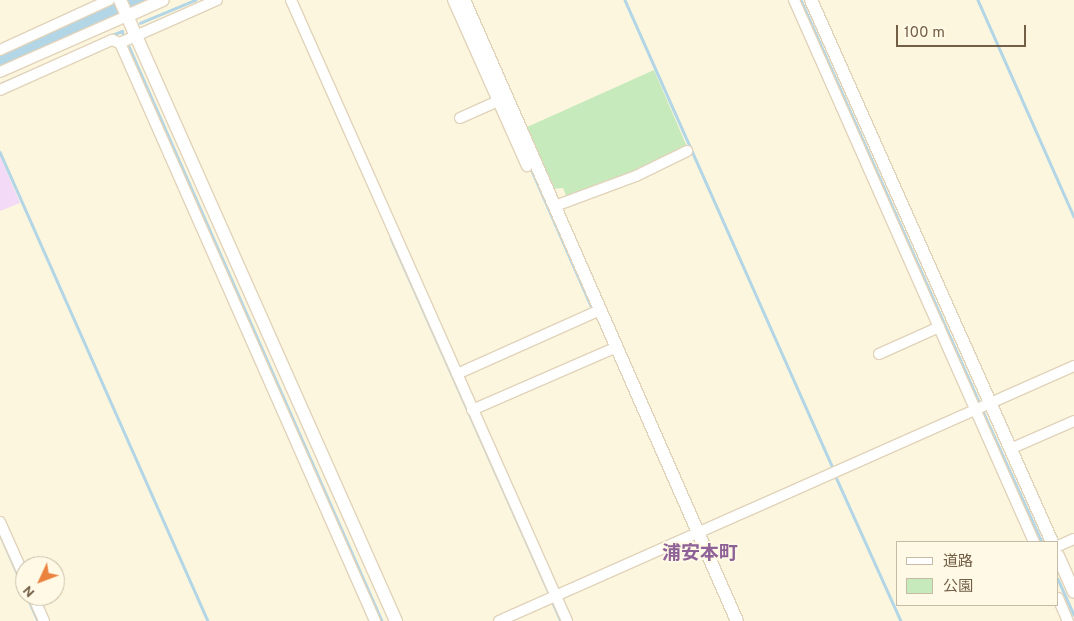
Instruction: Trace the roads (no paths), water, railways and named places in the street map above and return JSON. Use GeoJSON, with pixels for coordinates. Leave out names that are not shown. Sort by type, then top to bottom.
{"type":"FeatureCollection","features":[{"type":"Feature","properties":{"kind":"street"},"geometry":{"type":"LineString","coordinates":[[120,0],[127,16],[128,40],[375,621]]}},
{"type":"Feature","properties":{"kind":"street"},"geometry":{"type":"LineString","coordinates":[[0,72],[163,0]]}},
{"type":"Feature","properties":{"kind":"street"},"geometry":{"type":"LineString","coordinates":[[0,90],[112,40],[128,40],[217,0]]}},
{"type":"Feature","properties":{"kind":"street"},"geometry":{"type":"LineString","coordinates":[[291,0],[567,621]]}},
{"type":"Feature","properties":{"kind":"street"},"geometry":{"type":"LineString","coordinates":[[453,0],[521,143],[555,206],[596,311],[737,621]]}},
{"type":"Feature","properties":{"kind":"street"},"geometry":{"type":"LineString","coordinates":[[464,0],[501,98]]}},
{"type":"Feature","properties":{"kind":"street"},"geometry":{"type":"LineString","coordinates":[[794,0],[814,28],[943,323],[982,407],[1034,541]]}},
{"type":"Feature","properties":{"kind":"street"},"geometry":{"type":"LineString","coordinates":[[810,0],[814,28]]}},
{"type":"Feature","properties":{"kind":"street"},"geometry":{"type":"LineString","coordinates":[[0,50],[104,1]]}},
{"type":"Feature","properties":{"kind":"street"},"geometry":{"type":"LineString","coordinates":[[128,40],[396,621]]}},
{"type":"Feature","properties":{"kind":"street"},"geometry":{"type":"LineString","coordinates":[[460,118],[501,98]]}},
{"type":"Feature","properties":{"kind":"street"},"geometry":{"type":"LineString","coordinates":[[521,143],[527,166]]}},
{"type":"Feature","properties":{"kind":"street"},"geometry":{"type":"LineString","coordinates":[[555,206],[636,176],[687,151]]}},
{"type":"Feature","properties":{"kind":"street"},"geometry":{"type":"LineString","coordinates":[[457,374],[596,311]]}},
{"type":"Feature","properties":{"kind":"street"},"geometry":{"type":"LineString","coordinates":[[879,354],[943,323]]}},
{"type":"Feature","properties":{"kind":"street"},"geometry":{"type":"LineString","coordinates":[[472,410],[613,349]]}},
{"type":"Feature","properties":{"kind":"street"},"geometry":{"type":"LineString","coordinates":[[499,621],[1074,366]]}},
{"type":"Feature","properties":{"kind":"street"},"geometry":{"type":"LineString","coordinates":[[982,407],[1010,449],[1052,541]]}},
{"type":"Feature","properties":{"kind":"street"},"geometry":{"type":"LineString","coordinates":[[1010,449],[1074,421]]}},
{"type":"Feature","properties":{"kind":"street"},"geometry":{"type":"LineString","coordinates":[[0,522],[15,556]]}},
{"type":"Feature","properties":{"kind":"street"},"geometry":{"type":"LineString","coordinates":[[1059,546],[1074,539]]}},
{"type":"Feature","properties":{"kind":"street"},"geometry":{"type":"LineString","coordinates":[[1059,558],[1074,592]]}},
{"type":"Feature","properties":{"kind":"street"},"geometry":{"type":"LineString","coordinates":[[1059,599],[1070,608],[1068,621]]}},
{"type":"Feature","properties":{"kind":"street"},"geometry":{"type":"LineString","coordinates":[[37,606],[44,621]]}},
{"type":"Feature","properties":{"kind":"waterway"},"geometry":{"type":"LineString","coordinates":[[126,4],[136,0]]}},
{"type":"Feature","properties":{"kind":"waterway"},"geometry":{"type":"LineString","coordinates":[[140,23],[195,0]]}},
{"type":"Feature","properties":{"kind":"waterway"},"geometry":{"type":"LineString","coordinates":[[625,0],[833,468]]}},
{"type":"Feature","properties":{"kind":"waterway"},"geometry":{"type":"LineString","coordinates":[[801,0],[980,404]]}},
{"type":"Feature","properties":{"kind":"waterway"},"geometry":{"type":"LineString","coordinates":[[978,0],[1074,217]]}},
{"type":"Feature","properties":{"kind":"waterway"},"geometry":{"type":"LineString","coordinates":[[109,3],[111,11]]}},
{"type":"Feature","properties":{"kind":"waterway"},"geometry":{"type":"LineString","coordinates":[[0,60],[113,10]]}},
{"type":"Feature","properties":{"kind":"waterway"},"geometry":{"type":"LineString","coordinates":[[122,31],[125,39]]}},
{"type":"Feature","properties":{"kind":"waterway"},"geometry":{"type":"LineString","coordinates":[[109,36],[122,31]]}},
{"type":"Feature","properties":{"kind":"waterway"},"geometry":{"type":"LineString","coordinates":[[128,44],[382,621]]}},
{"type":"Feature","properties":{"kind":"waterway"},"geometry":{"type":"LineString","coordinates":[[0,84],[58,59]]}},
{"type":"Feature","properties":{"kind":"waterway"},"geometry":{"type":"LineString","coordinates":[[0,152],[208,621]]}},
{"type":"Feature","properties":{"kind":"waterway"},"geometry":{"type":"LineString","coordinates":[[530,166],[593,310]]}},
{"type":"Feature","properties":{"kind":"waterway"},"geometry":{"type":"LineString","coordinates":[[391,238],[548,591]]}},
{"type":"Feature","properties":{"kind":"waterway"},"geometry":{"type":"LineString","coordinates":[[982,409],[1042,541]]}},
{"type":"Feature","properties":{"kind":"waterway"},"geometry":{"type":"LineString","coordinates":[[836,477],[901,621]]}},
{"type":"Feature","properties":{"kind":"waterway"},"geometry":{"type":"LineString","coordinates":[[0,534],[15,568]]}},
{"type":"Feature","properties":{"kind":"waterway"},"geometry":{"type":"LineString","coordinates":[[1059,581],[1074,615]]}},
{"type":"Feature","properties":{"kind":"waterway"},"geometry":{"type":"LineString","coordinates":[[553,603],[561,621]]}},
{"type":"Feature","properties":{"kind":"waterway"},"geometry":{"type":"LineString","coordinates":[[31,606],[38,621]]}},
{"type":"Feature","properties":{"kind":"district","name":"浦安本町"},"geometry":{"type":"Point","coordinates":[700,555]}}]}
